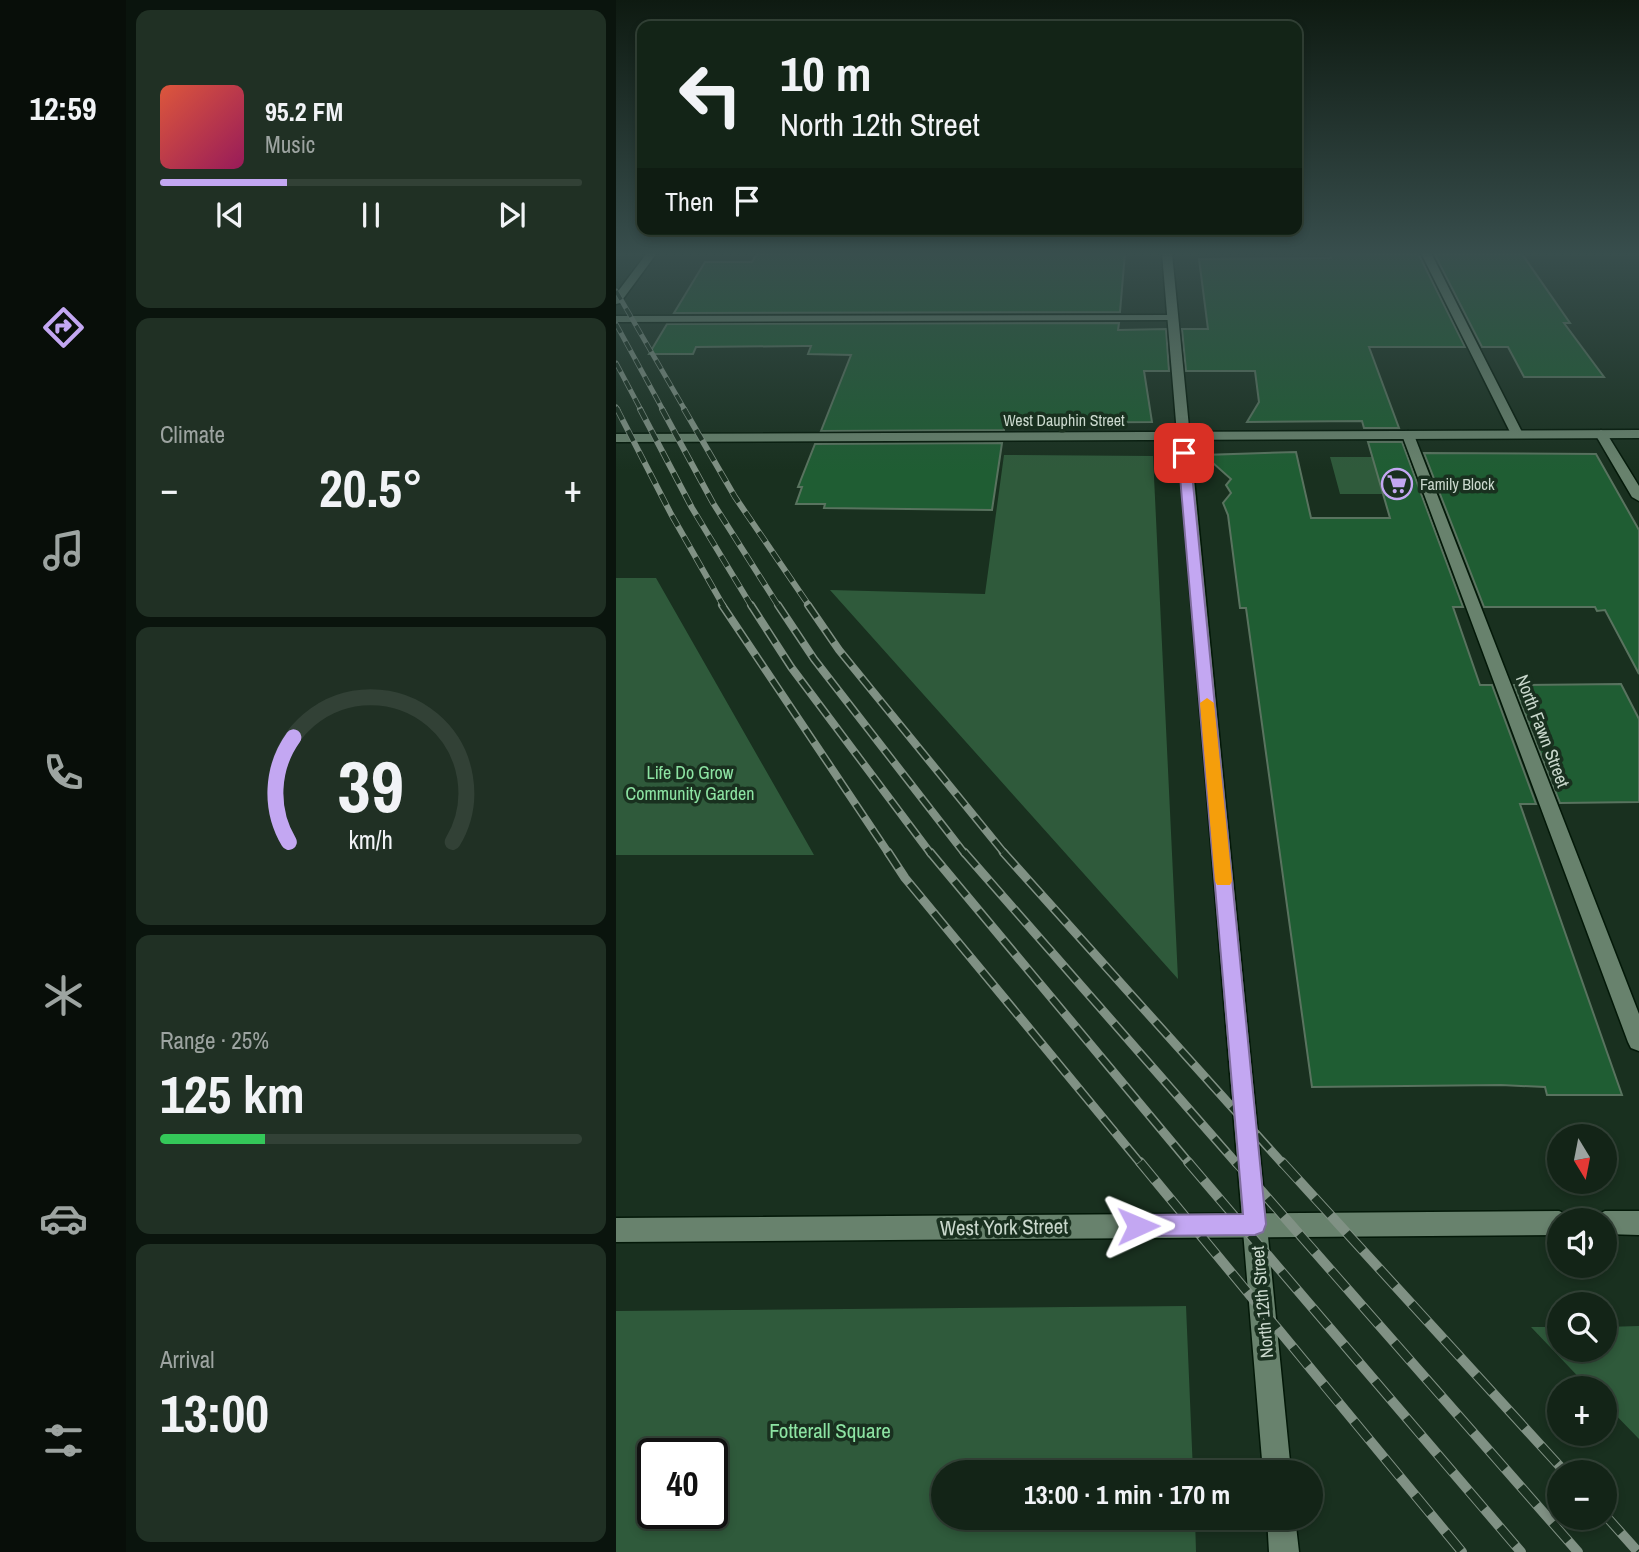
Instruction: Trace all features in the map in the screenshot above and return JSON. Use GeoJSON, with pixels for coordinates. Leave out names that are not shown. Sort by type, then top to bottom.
{"type":"FeatureCollection","features":[{"type":"Feature","properties":{"kind":"street","name":"North 12th Street"},"geometry":{"type":"LineString","coordinates":[[1173,325],[1276,1460]]}},
{"type":"Feature","properties":{"kind":"street"},"geometry":{"type":"LineString","coordinates":[[1462,325],[1517,434]]}},
{"type":"Feature","properties":{"kind":"street"},"geometry":{"type":"LineString","coordinates":[[1601,434],[1639,497]]}},
{"type":"Feature","properties":{"kind":"street","name":"West Dauphin Street"},"geometry":{"type":"LineString","coordinates":[[616,438],[1639,434]]}},
{"type":"Feature","properties":{"kind":"street","name":"North Fawn Street"},"geometry":{"type":"LineString","coordinates":[[1408,435],[1639,1042]]}},
{"type":"Feature","properties":{"kind":"street","name":"West York Street"},"geometry":{"type":"LineString","coordinates":[[616,1230],[1547,1223]]}},
{"type":"Feature","properties":{"kind":"street"},"geometry":{"type":"LineString","coordinates":[[1617,1223],[1639,1223]]}},
{"type":"Feature","properties":{"kind":"street"},"geometry":{"type":"LineString","coordinates":[[1282,1530],[1284,1552]]}},
{"type":"Feature","properties":{"kind":"green space"},"geometry":{"type":"Polygon","coordinates":[[[1004,455],[1153,456],[1178,979],[830,590],[985,594],[1004,455]]]}},
{"type":"Feature","properties":{"kind":"green space"},"geometry":{"type":"Polygon","coordinates":[[[1330,457],[1373,457],[1384,494],[1340,494],[1330,457]]]}},
{"type":"Feature","properties":{"kind":"green space","name":"Life Do Grow Community Garden"},"geometry":{"type":"Polygon","coordinates":[[[616,578],[656,578],[814,855],[616,855],[616,578]]]}},
{"type":"Feature","properties":{"kind":"green space","name":"Fotterall Square"},"geometry":{"type":"Polygon","coordinates":[[[1186,1306],[1192,1460],[931,1460],[931,1530],[1195,1530],[1196,1552],[616,1552],[616,1311],[1186,1306]]]}},
{"type":"Feature","properties":{"kind":"green space"},"geometry":{"type":"Polygon","coordinates":[[[1639,1326],[1639,1439],[1617,1416],[1617,1376],[1578,1376],[1564,1362],[1617,1362],[1617,1327],[1639,1326]]]}},
{"type":"Feature","properties":{"kind":"green space"},"geometry":{"type":"Polygon","coordinates":[[[1531,1327],[1547,1327],[1547,1344],[1531,1327]]]}},
{"type":"Feature","properties":{"kind":"building"},"geometry":{"type":"Polygon","coordinates":[[[666,325],[1119,325],[1118,330],[1166,329],[1169,371],[1144,371],[1152,422],[1005,423],[1004,430],[821,431],[851,355],[808,354],[811,346],[696,347],[693,354],[649,354],[666,325]]]}},
{"type":"Feature","properties":{"kind":"building"},"geometry":{"type":"Polygon","coordinates":[[[1208,325],[1454,325],[1465,347],[1369,347],[1399,428],[1364,428],[1362,421],[1247,422],[1259,402],[1255,371],[1186,371],[1182,329],[1208,329],[1208,325]]]}},
{"type":"Feature","properties":{"kind":"building"},"geometry":{"type":"Polygon","coordinates":[[[1471,325],[1566,325],[1604,377],[1524,377],[1508,347],[1482,347],[1471,325]]]}},
{"type":"Feature","properties":{"kind":"building"},"geometry":{"type":"Polygon","coordinates":[[[1368,442],[1402,442],[1463,607],[1453,607],[1480,685],[1492,685],[1536,804],[1520,804],[1622,1095],[1547,1095],[1545,1087],[1501,1085],[1312,1087],[1246,608],[1240,608],[1228,515],[1223,503],[1231,493],[1226,485],[1231,479],[1204,455],[1296,452],[1311,518],[1390,518],[1368,442]]]}},
{"type":"Feature","properties":{"kind":"building"},"geometry":{"type":"Polygon","coordinates":[[[1002,443],[992,510],[824,508],[825,504],[796,504],[802,487],[798,487],[815,444],[1002,443]]]}},
{"type":"Feature","properties":{"kind":"building"},"geometry":{"type":"Polygon","coordinates":[[[1424,453],[1596,454],[1639,530],[1639,674],[1605,610],[1597,611],[1595,607],[1484,607],[1424,453]]]}},
{"type":"Feature","properties":{"kind":"building"},"geometry":{"type":"Polygon","coordinates":[[[1621,684],[1639,719],[1639,802],[1560,803],[1514,685],[1621,684]]]}},
{"type":"Feature","properties":{"kind":"railway"},"geometry":{"type":"LineString","coordinates":[[617,325],[663,410]]}},
{"type":"Feature","properties":{"kind":"railway"},"geometry":{"type":"LineString","coordinates":[[636,325],[685,410]]}},
{"type":"Feature","properties":{"kind":"railway"},"geometry":{"type":"LineString","coordinates":[[616,363],[641,410]]}},
{"type":"Feature","properties":{"kind":"railway"},"geometry":{"type":"LineString","coordinates":[[617,409],[671,514],[724,607]]}},
{"type":"Feature","properties":{"kind":"railway"},"geometry":{"type":"LineString","coordinates":[[640,409],[692,508],[752,607]]}},
{"type":"Feature","properties":{"kind":"railway"},"geometry":{"type":"LineString","coordinates":[[662,409],[713,503],[779,607]]}},
{"type":"Feature","properties":{"kind":"railway"},"geometry":{"type":"LineString","coordinates":[[684,409],[735,497],[810,607]]}},
{"type":"Feature","properties":{"kind":"railway"},"geometry":{"type":"LineString","coordinates":[[722,605],[889,854]]}},
{"type":"Feature","properties":{"kind":"railway"},"geometry":{"type":"LineString","coordinates":[[751,605],[791,667],[931,854]]}},
{"type":"Feature","properties":{"kind":"railway"},"geometry":{"type":"LineString","coordinates":[[778,605],[814,659],[965,854]]}},
{"type":"Feature","properties":{"kind":"railway"},"geometry":{"type":"LineString","coordinates":[[808,605],[839,650],[1005,854]]}},
{"type":"Feature","properties":{"kind":"railway"},"geometry":{"type":"LineString","coordinates":[[888,852],[905,878],[1141,1164]]}},
{"type":"Feature","properties":{"kind":"railway"},"geometry":{"type":"LineString","coordinates":[[930,852],[1190,1164]]}},
{"type":"Feature","properties":{"kind":"railway"},"geometry":{"type":"LineString","coordinates":[[964,852],[1237,1164]]}},
{"type":"Feature","properties":{"kind":"railway"},"geometry":{"type":"LineString","coordinates":[[1003,852],[1283,1164]]}},
{"type":"Feature","properties":{"kind":"railway"},"geometry":{"type":"LineString","coordinates":[[1140,1162],[1462,1552]]}},
{"type":"Feature","properties":{"kind":"railway"},"geometry":{"type":"LineString","coordinates":[[1188,1162],[1521,1552]]}},
{"type":"Feature","properties":{"kind":"railway"},"geometry":{"type":"LineString","coordinates":[[1236,1162],[1578,1552]]}},
{"type":"Feature","properties":{"kind":"railway"},"geometry":{"type":"LineString","coordinates":[[1282,1162],[1554,1460]]}},
{"type":"Feature","properties":{"kind":"railway"},"geometry":{"type":"LineString","coordinates":[[1617,1528],[1638,1552]]}},
{"type":"Feature","properties":{"kind":"slow traffic"},"geometry":{"type":"LineString","coordinates":[[1207,703],[1223,881]]}},
{"type":"Feature","properties":{"kind":"place","name":"Family Block"},"geometry":{"type":"Point","coordinates":[1397,484]}},
{"type":"Feature","properties":{"kind":"route"},"geometry":{"type":"LineString","coordinates":[[1138,1226],[1255,1224],[1184,453]]}}]}
